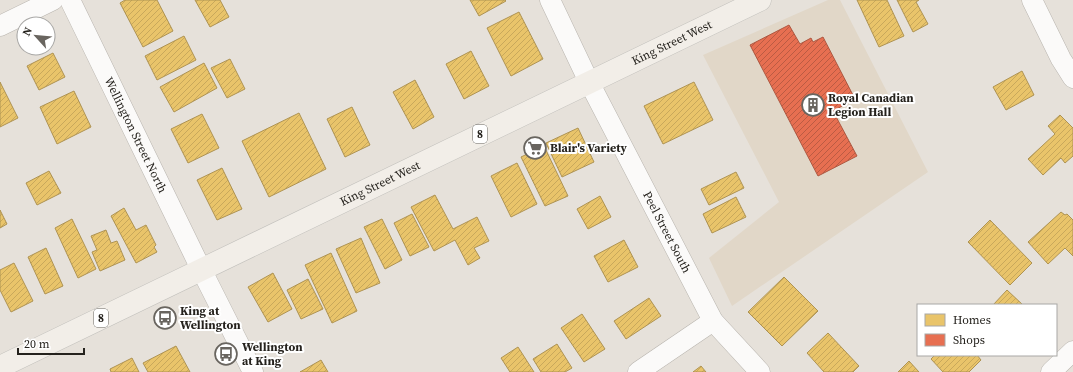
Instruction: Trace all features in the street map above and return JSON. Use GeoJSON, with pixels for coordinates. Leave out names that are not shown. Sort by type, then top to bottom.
{"type":"FeatureCollection","features":[{"type":"Feature","properties":{"kind":"main road","name":"King Street West"},"geometry":{"type":"LineString","coordinates":[[0,367],[760,0]]}},
{"type":"Feature","properties":{"kind":"street"},"geometry":{"type":"LineString","coordinates":[[0,26],[53,0]]}},
{"type":"Feature","properties":{"kind":"street","name":"Wellington Street North"},"geometry":{"type":"LineString","coordinates":[[70,0],[253,372]]}},
{"type":"Feature","properties":{"kind":"street","name":"Peel Street South"},"geometry":{"type":"LineString","coordinates":[[550,0],[589,82],[713,321],[760,372]]}},
{"type":"Feature","properties":{"kind":"street"},"geometry":{"type":"LineString","coordinates":[[1032,0],[1061,60],[1073,78]]}},
{"type":"Feature","properties":{"kind":"street"},"geometry":{"type":"LineString","coordinates":[[638,372],[713,321]]}},
{"type":"Feature","properties":{"kind":"street"},"geometry":{"type":"LineString","coordinates":[[1051,372],[1073,352]]}},
{"type":"Feature","properties":{"kind":"shaded area"},"geometry":{"type":"Polygon","coordinates":[[[828,0],[840,0],[928,172],[732,306],[709,258],[779,202],[703,55],[828,0]]]}},
{"type":"Feature","properties":{"kind":"building: Homes"},"geometry":{"type":"Polygon","coordinates":[[[125,0],[157,0],[173,31],[143,47],[120,3],[125,0]]]}},
{"type":"Feature","properties":{"kind":"building: Homes"},"geometry":{"type":"Polygon","coordinates":[[[195,0],[220,0],[229,17],[210,27],[195,0]]]}},
{"type":"Feature","properties":{"kind":"building: Homes"},"geometry":{"type":"Polygon","coordinates":[[[470,0],[505,0],[506,1],[479,16],[470,0]]]}},
{"type":"Feature","properties":{"kind":"building: Homes"},"geometry":{"type":"Polygon","coordinates":[[[857,0],[887,0],[904,36],[879,47],[857,0]]]}},
{"type":"Feature","properties":{"kind":"building: Homes"},"geometry":{"type":"Polygon","coordinates":[[[897,0],[919,0],[916,2],[928,24],[913,32],[897,0]]]}},
{"type":"Feature","properties":{"kind":"building: Homes"},"geometry":{"type":"Polygon","coordinates":[[[519,12],[543,59],[511,76],[487,28],[519,12]]]}},
{"type":"Feature","properties":{"kind":"building: Homes"},"geometry":{"type":"Polygon","coordinates":[[[184,36],[196,60],[157,80],[145,56],[184,36]]]}},
{"type":"Feature","properties":{"kind":"building: Homes"},"geometry":{"type":"Polygon","coordinates":[[[471,51],[489,86],[464,99],[446,64],[471,51]]]}},
{"type":"Feature","properties":{"kind":"building: Homes"},"geometry":{"type":"Polygon","coordinates":[[[47,56],[54,56],[65,77],[39,90],[27,66],[47,56]]]}},
{"type":"Feature","properties":{"kind":"building: Homes"},"geometry":{"type":"Polygon","coordinates":[[[230,59],[245,89],[227,98],[211,68],[230,59]]]}},
{"type":"Feature","properties":{"kind":"building: Homes"},"geometry":{"type":"Polygon","coordinates":[[[204,63],[217,88],[174,112],[160,87],[204,63]]]}},
{"type":"Feature","properties":{"kind":"building: Homes"},"geometry":{"type":"Polygon","coordinates":[[[1022,71],[1034,95],[1006,110],[993,87],[1022,71]]]}},
{"type":"Feature","properties":{"kind":"building: Homes"},"geometry":{"type":"Polygon","coordinates":[[[415,80],[434,117],[413,129],[393,92],[415,80]]]}},
{"type":"Feature","properties":{"kind":"building: Homes"},"geometry":{"type":"Polygon","coordinates":[[[0,82],[18,118],[0,127],[0,82]]]}},
{"type":"Feature","properties":{"kind":"building: Homes"},"geometry":{"type":"Polygon","coordinates":[[[694,82],[713,120],[663,144],[644,106],[694,82]]]}},
{"type":"Feature","properties":{"kind":"building: Homes"},"geometry":{"type":"Polygon","coordinates":[[[74,91],[91,127],[57,144],[40,107],[74,91]]]}},
{"type":"Feature","properties":{"kind":"building: Homes"},"geometry":{"type":"Polygon","coordinates":[[[352,107],[370,145],[345,157],[327,119],[352,107]]]}},
{"type":"Feature","properties":{"kind":"building: Homes"},"geometry":{"type":"Polygon","coordinates":[[[299,113],[326,169],[269,197],[242,141],[299,113]]]}},
{"type":"Feature","properties":{"kind":"building: Homes"},"geometry":{"type":"Polygon","coordinates":[[[202,114],[219,148],[188,163],[171,129],[202,114]]]}},
{"type":"Feature","properties":{"kind":"building: Homes"},"geometry":{"type":"Polygon","coordinates":[[[1060,115],[1073,128],[1073,156],[1065,163],[1061,158],[1043,175],[1028,159],[1055,134],[1048,126],[1060,115]]]}},
{"type":"Feature","properties":{"kind":"building: Homes"},"geometry":{"type":"Polygon","coordinates":[[[578,128],[594,162],[562,177],[546,143],[578,128]]]}},
{"type":"Feature","properties":{"kind":"building: Homes"},"geometry":{"type":"Polygon","coordinates":[[[544,146],[568,196],[545,206],[521,157],[544,146]]]}},
{"type":"Feature","properties":{"kind":"building: Homes"},"geometry":{"type":"Polygon","coordinates":[[[517,163],[537,204],[511,217],[491,176],[517,163]]]}},
{"type":"Feature","properties":{"kind":"building: Homes"},"geometry":{"type":"Polygon","coordinates":[[[222,168],[242,209],[217,220],[197,180],[222,168]]]}},
{"type":"Feature","properties":{"kind":"building: Homes"},"geometry":{"type":"Polygon","coordinates":[[[49,171],[61,193],[37,205],[26,183],[49,171]]]}},
{"type":"Feature","properties":{"kind":"building: Homes"},"geometry":{"type":"Polygon","coordinates":[[[736,172],[744,188],[709,205],[701,189],[736,172]]]}},
{"type":"Feature","properties":{"kind":"building: Homes"},"geometry":{"type":"Polygon","coordinates":[[[435,195],[453,229],[477,217],[489,241],[474,248],[480,258],[468,265],[455,240],[434,251],[411,207],[435,195]]]}},
{"type":"Feature","properties":{"kind":"building: Homes"},"geometry":{"type":"Polygon","coordinates":[[[600,196],[611,217],[588,229],[577,209],[600,196]]]}},
{"type":"Feature","properties":{"kind":"building: Homes"},"geometry":{"type":"Polygon","coordinates":[[[736,197],[746,217],[712,233],[703,214],[736,197]]]}},
{"type":"Feature","properties":{"kind":"building: Homes"},"geometry":{"type":"Polygon","coordinates":[[[124,208],[136,230],[146,225],[156,245],[154,247],[157,252],[136,263],[111,216],[124,208]]]}},
{"type":"Feature","properties":{"kind":"building: Homes"},"geometry":{"type":"Polygon","coordinates":[[[0,210],[7,224],[0,228],[0,210]]]}},
{"type":"Feature","properties":{"kind":"building: Homes"},"geometry":{"type":"Polygon","coordinates":[[[1061,212],[1065,215],[1067,214],[1073,220],[1073,256],[1065,248],[1048,264],[1028,242],[1061,212]]]}},
{"type":"Feature","properties":{"kind":"building: Homes"},"geometry":{"type":"Polygon","coordinates":[[[412,214],[429,247],[410,256],[394,223],[412,214]]]}},
{"type":"Feature","properties":{"kind":"building: Homes"},"geometry":{"type":"Polygon","coordinates":[[[72,219],[96,269],[78,278],[55,228],[72,219]]]}},
{"type":"Feature","properties":{"kind":"building: Homes"},"geometry":{"type":"Polygon","coordinates":[[[382,219],[402,260],[385,269],[364,227],[382,219]]]}},
{"type":"Feature","properties":{"kind":"building: Homes"},"geometry":{"type":"Polygon","coordinates":[[[990,220],[1032,263],[1010,285],[968,242],[990,220]]]}},
{"type":"Feature","properties":{"kind":"building: Homes"},"geometry":{"type":"Polygon","coordinates":[[[106,230],[111,243],[117,241],[125,260],[100,271],[92,252],[97,250],[91,236],[106,230]]]}},
{"type":"Feature","properties":{"kind":"building: Homes"},"geometry":{"type":"Polygon","coordinates":[[[361,238],[380,283],[356,293],[336,249],[361,238]]]}},
{"type":"Feature","properties":{"kind":"building: Homes"},"geometry":{"type":"Polygon","coordinates":[[[624,240],[638,267],[608,282],[594,256],[624,240]]]}},
{"type":"Feature","properties":{"kind":"building: Homes"},"geometry":{"type":"Polygon","coordinates":[[[46,248],[63,286],[45,294],[28,257],[46,248]]]}},
{"type":"Feature","properties":{"kind":"building: Homes"},"geometry":{"type":"Polygon","coordinates":[[[331,253],[357,311],[332,323],[305,265],[331,253]]]}},
{"type":"Feature","properties":{"kind":"building: Homes"},"geometry":{"type":"Polygon","coordinates":[[[14,263],[33,301],[11,312],[0,290],[0,270],[14,263]]]}},
{"type":"Feature","properties":{"kind":"building: Homes"},"geometry":{"type":"Polygon","coordinates":[[[273,273],[292,309],[268,322],[248,287],[273,273]]]}},
{"type":"Feature","properties":{"kind":"building: Homes"},"geometry":{"type":"Polygon","coordinates":[[[784,277],[818,311],[782,346],[748,312],[784,277]]]}},
{"type":"Feature","properties":{"kind":"building: Homes"},"geometry":{"type":"Polygon","coordinates":[[[308,279],[323,309],[301,319],[287,290],[308,279]]]}},
{"type":"Feature","properties":{"kind":"building: Homes"},"geometry":{"type":"Polygon","coordinates":[[[1007,290],[1022,304],[994,304],[1007,290]]]}},
{"type":"Feature","properties":{"kind":"building: Homes"},"geometry":{"type":"Polygon","coordinates":[[[649,298],[661,316],[626,339],[614,321],[649,298]]]}},
{"type":"Feature","properties":{"kind":"building: Homes"},"geometry":{"type":"Polygon","coordinates":[[[582,314],[605,349],[584,362],[561,328],[582,314]]]}},
{"type":"Feature","properties":{"kind":"building: Homes"},"geometry":{"type":"Polygon","coordinates":[[[828,333],[859,366],[853,372],[824,372],[807,353],[828,333]]]}},
{"type":"Feature","properties":{"kind":"building: Homes"},"geometry":{"type":"Polygon","coordinates":[[[557,344],[572,368],[565,372],[541,372],[533,359],[557,344]]]}},
{"type":"Feature","properties":{"kind":"building: Homes"},"geometry":{"type":"Polygon","coordinates":[[[176,346],[190,372],[148,372],[143,363],[176,346]]]}},
{"type":"Feature","properties":{"kind":"building: Homes"},"geometry":{"type":"Polygon","coordinates":[[[518,347],[534,372],[510,372],[501,358],[518,347]]]}},
{"type":"Feature","properties":{"kind":"building: Homes"},"geometry":{"type":"Polygon","coordinates":[[[934,356],[978,356],[981,360],[969,372],[943,372],[931,359],[934,356]]]}},
{"type":"Feature","properties":{"kind":"building: Homes"},"geometry":{"type":"Polygon","coordinates":[[[132,358],[139,372],[111,372],[110,369],[132,358]]]}},
{"type":"Feature","properties":{"kind":"building: Homes"},"geometry":{"type":"Polygon","coordinates":[[[321,360],[328,372],[300,372],[321,360]]]}},
{"type":"Feature","properties":{"kind":"building: Homes"},"geometry":{"type":"Polygon","coordinates":[[[909,361],[919,372],[898,372],[909,361]]]}},
{"type":"Feature","properties":{"kind":"building: Homes"},"geometry":{"type":"Polygon","coordinates":[[[701,366],[706,372],[693,372],[701,366]]]}},
{"type":"Feature","properties":{"kind":"building: Shops","name":"Royal Canadian Legion Hall"},"geometry":{"type":"Polygon","coordinates":[[[789,25],[800,44],[811,38],[813,42],[823,37],[855,99],[833,111],[857,156],[818,176],[750,45],[789,25]]]}},
{"type":"Feature","properties":{"kind":"place","name":"Royal Canadian Legion Hall"},"geometry":{"type":"Point","coordinates":[813,105]}},
{"type":"Feature","properties":{"kind":"place","name":"Blair's Variety"},"geometry":{"type":"Point","coordinates":[535,148]}},
{"type":"Feature","properties":{"kind":"place","name":"King at Wellington"},"geometry":{"type":"Point","coordinates":[165,318]}},
{"type":"Feature","properties":{"kind":"place","name":"Wellington at King"},"geometry":{"type":"Point","coordinates":[226,354]}}]}
